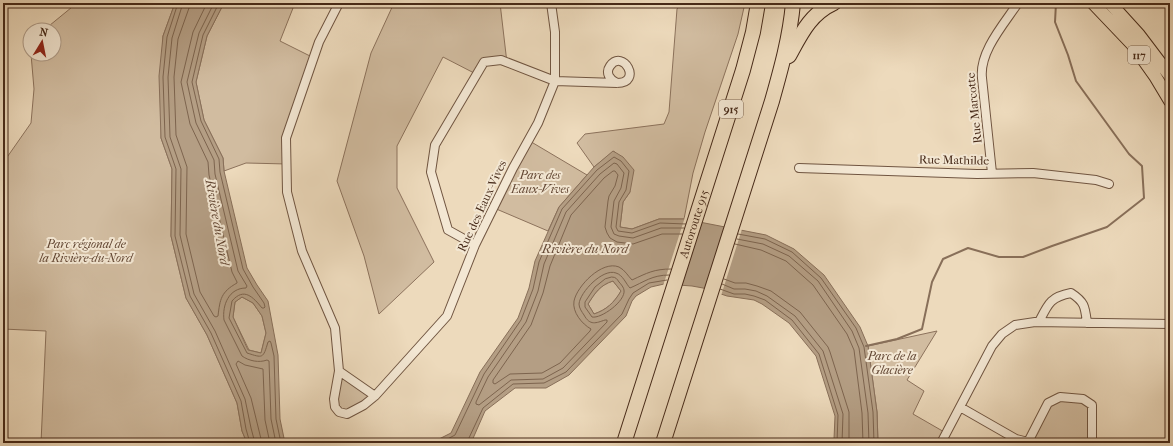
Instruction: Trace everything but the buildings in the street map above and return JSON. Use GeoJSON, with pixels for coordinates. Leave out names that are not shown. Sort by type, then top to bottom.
{"type":"FeatureCollection","features":[{"type":"Feature","properties":{"kind":"highway","name":"Autoroute 915"},"geometry":{"type":"LineString","coordinates":[[624,443],[743,70],[753,32],[758,3]]}},
{"type":"Feature","properties":{"kind":"highway"},"geometry":{"type":"LineString","coordinates":[[663,443],[709,302],[781,70],[789,33],[793,3]]}},
{"type":"Feature","properties":{"kind":"highway"},"geometry":{"type":"LineString","coordinates":[[781,70],[803,30],[810,21],[818,13],[834,3]]}},
{"type":"Feature","properties":{"kind":"main road","name":"117"},"geometry":{"type":"LineString","coordinates":[[1093,3],[1132,45],[1170,102]]}},
{"type":"Feature","properties":{"kind":"main road","name":"117"},"geometry":{"type":"LineString","coordinates":[[1110,3],[1140,35],[1170,76]]}},
{"type":"Feature","properties":{"kind":"street","name":"Rue des Eaux-Vives"},"geometry":{"type":"LineString","coordinates":[[339,3],[319,42],[286,138],[287,192],[302,251],[335,328],[339,371],[334,399],[335,407],[339,412],[347,414],[364,406],[375,396],[447,316],[475,245],[513,168],[538,123],[555,81],[555,32],[551,3]]}},
{"type":"Feature","properties":{"kind":"street","name":"Rue Marcotte"},"geometry":{"type":"LineString","coordinates":[[992,173],[981,74],[982,66],[987,50],[1018,3]]}},
{"type":"Feature","properties":{"kind":"street"},"geometry":{"type":"LineString","coordinates":[[475,245],[448,230],[431,172],[436,145],[484,62],[500,60],[555,81],[617,83]]}},
{"type":"Feature","properties":{"kind":"street","name":"Rue Mathilde"},"geometry":{"type":"LineString","coordinates":[[799,168],[977,174],[1040,174],[1096,180],[1109,184]]}},
{"type":"Feature","properties":{"kind":"street"},"geometry":{"type":"LineString","coordinates":[[1039,322],[1047,305],[1059,295],[1071,293],[1080,299],[1085,309],[1087,323]]}},
{"type":"Feature","properties":{"kind":"street"},"geometry":{"type":"LineString","coordinates":[[941,443],[992,346],[1002,334],[1015,325],[1039,322],[1170,324]]}},
{"type":"Feature","properties":{"kind":"street"},"geometry":{"type":"LineString","coordinates":[[339,371],[375,396]]}},
{"type":"Feature","properties":{"kind":"street"},"geometry":{"type":"LineString","coordinates":[[1028,442],[1048,403],[1060,397],[1082,399],[1092,405],[1092,443]]}},
{"type":"Feature","properties":{"kind":"street"},"geometry":{"type":"LineString","coordinates":[[960,407],[1016,439],[1028,442],[1043,443]]}},
{"type":"Feature","properties":{"kind":"green space","name":"Parc régional de la Rivière-du-Nord"},"geometry":{"type":"Polygon","coordinates":[[[77,3],[175,3],[163,36],[161,138],[172,169],[171,236],[186,298],[207,335],[237,403],[242,431],[247,443],[41,443],[46,331],[3,329],[3,163],[31,123],[34,89],[32,62],[62,62],[62,22],[54,22],[77,3]]]}},
{"type":"Feature","properties":{"kind":"green space"},"geometry":{"type":"Polygon","coordinates":[[[224,3],[295,3],[280,41],[314,58],[286,138],[287,164],[246,163],[224,171],[223,158],[204,120],[196,82],[207,36],[224,3]]]}},
{"type":"Feature","properties":{"kind":"green space"},"geometry":{"type":"Polygon","coordinates":[[[394,3],[500,3],[507,63],[484,61],[476,74],[443,57],[397,146],[397,188],[434,262],[379,314],[364,256],[337,181],[371,53],[394,3]]]}},
{"type":"Feature","properties":{"kind":"green space"},"geometry":{"type":"Polygon","coordinates":[[[681,3],[745,3],[738,34],[705,132],[693,173],[684,219],[659,219],[632,229],[620,227],[623,202],[630,192],[614,151],[594,167],[577,143],[585,134],[664,124],[669,112],[677,9],[681,3]]]}},
{"type":"Feature","properties":{"kind":"green space","name":"Parc des Eaux-Vives"},"geometry":{"type":"Polygon","coordinates":[[[528,140],[587,175],[559,207],[548,231],[494,208],[528,140]]]}},
{"type":"Feature","properties":{"kind":"green space"},"geometry":{"type":"Polygon","coordinates":[[[613,281],[621,291],[609,306],[594,314],[588,304],[601,287],[613,281]]]}},
{"type":"Feature","properties":{"kind":"green space"},"geometry":{"type":"Polygon","coordinates":[[[242,297],[253,303],[262,316],[266,333],[261,353],[249,350],[233,317],[235,302],[242,297]]]}},
{"type":"Feature","properties":{"kind":"green space","name":"Parc de la Glacière"},"geometry":{"type":"Polygon","coordinates":[[[937,331],[907,380],[924,391],[913,414],[946,433],[941,443],[878,443],[877,412],[868,346],[937,331]]]}},
{"type":"Feature","properties":{"kind":"green space"},"geometry":{"type":"Polygon","coordinates":[[[339,371],[375,396],[364,405],[339,412],[334,399],[339,371]]]}},
{"type":"Feature","properties":{"kind":"green space"},"geometry":{"type":"Polygon","coordinates":[[[1060,397],[1092,405],[1092,443],[1028,442],[1048,403],[1060,397]]]}},
{"type":"Feature","properties":{"kind":"water","name":"Rivière du Nord"},"geometry":{"type":"Polygon","coordinates":[[[175,3],[224,3],[207,36],[196,82],[204,120],[223,158],[224,171],[247,268],[268,301],[278,355],[280,419],[285,443],[247,443],[242,431],[237,403],[207,335],[186,298],[171,236],[172,169],[161,138],[159,76],[163,36],[175,3]],[[242,297],[235,302],[233,317],[248,350],[261,353],[266,333],[262,316],[253,303],[242,297]]]}},
{"type":"Feature","properties":{"kind":"water","name":"Rivière du Nord"},"geometry":{"type":"Polygon","coordinates":[[[613,151],[623,157],[634,170],[630,192],[623,202],[620,227],[632,229],[659,219],[684,219],[766,235],[794,249],[824,275],[860,327],[868,346],[877,412],[878,443],[833,443],[835,416],[816,356],[789,323],[754,300],[727,296],[692,286],[664,284],[651,287],[636,296],[632,301],[626,316],[569,375],[546,388],[515,388],[485,411],[471,443],[431,443],[451,433],[480,372],[518,318],[529,288],[535,261],[559,207],[594,167],[613,151]],[[613,281],[601,287],[588,304],[594,314],[609,306],[621,291],[613,281]]]}},
{"type":"Feature","properties":{"kind":"pier"},"geometry":{"type":"Polygon","coordinates":[[[685,217],[700,220],[671,286],[663,286],[685,217]]]}},
{"type":"Feature","properties":{"kind":"pier"},"geometry":{"type":"Polygon","coordinates":[[[738,228],[742,229],[721,296],[706,291],[738,228]]]}},
{"type":"Feature","properties":{"kind":"waterway"},"geometry":{"type":"LineString","coordinates":[[866,346],[897,339],[922,329],[932,282],[943,259],[968,248],[999,257],[1023,257],[1107,227],[1144,198],[1142,166],[1129,154],[1076,81],[1055,22],[1056,3]]}}]}
